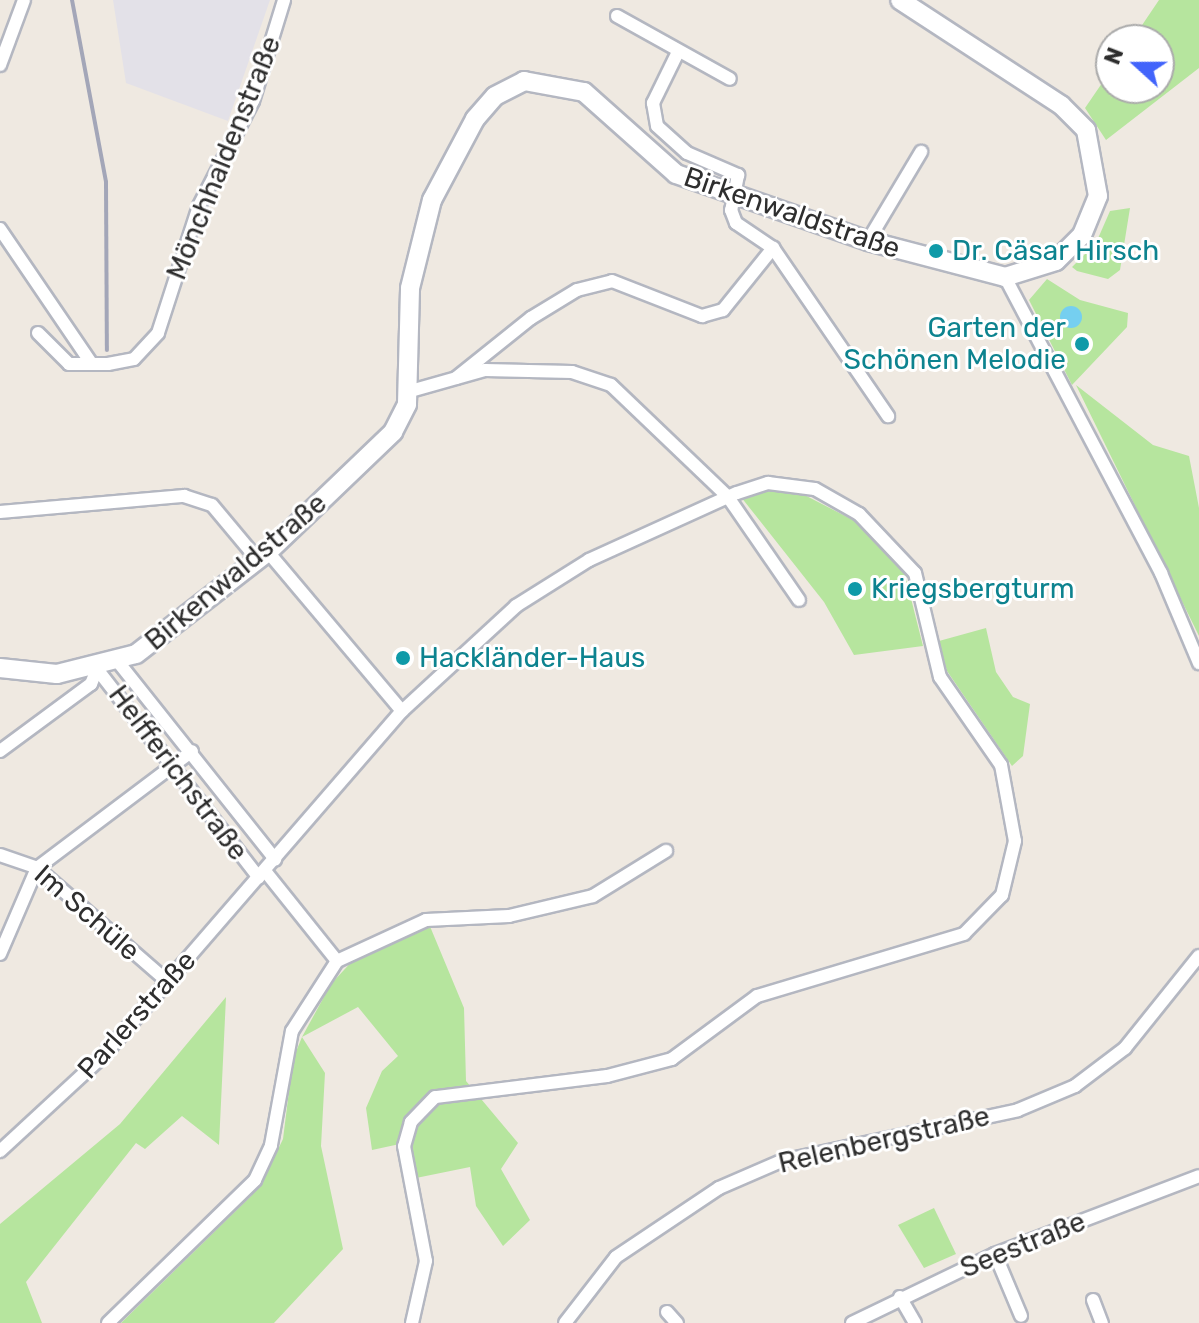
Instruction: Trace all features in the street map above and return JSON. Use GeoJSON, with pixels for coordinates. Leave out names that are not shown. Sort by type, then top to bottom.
{"type":"FeatureCollection","features":[{"type":"Feature","properties":{"kind":"street"},"geometry":{"type":"LineString","coordinates":[[0,65],[24,0]]}},
{"type":"Feature","properties":{"kind":"street","name":"Mönchhaldenstraße"},"geometry":{"type":"LineString","coordinates":[[38,333],[69,364],[134,359],[158,333],[199,206],[253,101],[284,0]]}},
{"type":"Feature","properties":{"kind":"street"},"geometry":{"type":"LineString","coordinates":[[900,0],[1061,105],[1093,143],[1098,196],[1082,235],[1056,261],[1005,277],[1161,573],[1199,663]]}},
{"type":"Feature","properties":{"kind":"street"},"geometry":{"type":"LineString","coordinates":[[617,16],[730,79]]}},
{"type":"Feature","properties":{"kind":"street"},"geometry":{"type":"LineString","coordinates":[[678,52],[653,103],[657,126],[687,153],[738,175],[737,193],[731,210],[736,223],[773,248],[888,416]]}},
{"type":"Feature","properties":{"kind":"street","name":"Birkenwaldstraße"},"geometry":{"type":"LineString","coordinates":[[0,668],[97,669],[119,663],[263,556],[393,432],[407,392],[410,288],[424,223],[475,119],[495,96],[524,81],[584,92],[676,174],[868,241],[1005,277]]}},
{"type":"Feature","properties":{"kind":"street"},"geometry":{"type":"LineString","coordinates":[[868,241],[921,152]]}},
{"type":"Feature","properties":{"kind":"street"},"geometry":{"type":"LineString","coordinates":[[0,229],[91,363]]}},
{"type":"Feature","properties":{"kind":"street"},"geometry":{"type":"LineString","coordinates":[[456,378],[531,318],[577,290],[612,281],[702,316],[723,310],[773,248]]}},
{"type":"Feature","properties":{"kind":"street"},"geometry":{"type":"LineString","coordinates":[[407,392],[456,378],[536,369],[593,377],[650,419],[728,497],[799,600]]}},
{"type":"Feature","properties":{"kind":"street","name":"Parlerstraße"},"geometry":{"type":"LineString","coordinates":[[0,1151],[58,1102],[168,982],[402,711],[516,606],[589,560],[728,497],[768,483],[815,489],[859,514],[907,558],[940,677],[1001,765],[1015,841],[1002,895],[964,934],[757,996],[672,1059],[607,1076],[435,1097],[411,1122],[404,1146],[426,1261],[412,1323]]}},
{"type":"Feature","properties":{"kind":"street"},"geometry":{"type":"LineString","coordinates":[[0,512],[184,496],[212,505],[263,556],[402,711]]}},
{"type":"Feature","properties":{"kind":"street","name":"Helfferichstraße"},"geometry":{"type":"LineString","coordinates":[[119,663],[275,859]]}},
{"type":"Feature","properties":{"kind":"street"},"geometry":{"type":"LineString","coordinates":[[0,751],[91,684],[97,669]]}},
{"type":"Feature","properties":{"kind":"street","name":"Helfferichstraße"},"geometry":{"type":"LineString","coordinates":[[97,669],[172,765],[337,961]]}},
{"type":"Feature","properties":{"kind":"street"},"geometry":{"type":"LineString","coordinates":[[0,954],[37,868],[192,751]]}},
{"type":"Feature","properties":{"kind":"street"},"geometry":{"type":"LineString","coordinates":[[108,1323],[255,1180],[271,1145],[292,1031],[337,961],[426,920],[509,916],[593,896],[666,851]]}},
{"type":"Feature","properties":{"kind":"street","name":"Im Schüle"},"geometry":{"type":"LineString","coordinates":[[0,855],[37,868],[168,982]]}},
{"type":"Feature","properties":{"kind":"street","name":"Relenbergstraße"},"geometry":{"type":"LineString","coordinates":[[565,1323],[616,1257],[719,1188],[781,1161],[1018,1110],[1075,1086],[1125,1048],[1199,956]]}},
{"type":"Feature","properties":{"kind":"street","name":"Seestraße"},"geometry":{"type":"LineString","coordinates":[[852,1323],[900,1297],[995,1254],[1199,1176]]}},
{"type":"Feature","properties":{"kind":"street"},"geometry":{"type":"LineString","coordinates":[[995,1254],[1021,1316]]}},
{"type":"Feature","properties":{"kind":"street"},"geometry":{"type":"LineString","coordinates":[[900,1297],[915,1323]]}},
{"type":"Feature","properties":{"kind":"street"},"geometry":{"type":"LineString","coordinates":[[1093,1300],[1102,1323]]}},
{"type":"Feature","properties":{"kind":"street"},"geometry":{"type":"LineString","coordinates":[[667,1312],[677,1323]]}},
{"type":"Feature","properties":{"kind":"shaded area"},"geometry":{"type":"Polygon","coordinates":[[[113,0],[270,0],[228,121],[126,83],[113,0]]]}},
{"type":"Feature","properties":{"kind":"green space"},"geometry":{"type":"Polygon","coordinates":[[[1159,0],[1199,0],[1199,68],[1175,87],[1175,24],[1143,24],[1159,0]]]}},
{"type":"Feature","properties":{"kind":"green space"},"geometry":{"type":"Polygon","coordinates":[[[1095,93],[1095,104],[1152,104],[1106,140],[1085,108],[1095,93]]]}},
{"type":"Feature","properties":{"kind":"green space"},"geometry":{"type":"Polygon","coordinates":[[[1130,208],[1120,270],[1108,279],[1072,267],[1096,243],[1110,211],[1130,208]]]}},
{"type":"Feature","properties":{"kind":"green space","name":"Garten der Schönen Melodie"},"geometry":{"type":"Polygon","coordinates":[[[1047,279],[1080,300],[1128,313],[1127,327],[1072,385],[1029,300],[1047,279]]]}},
{"type":"Feature","properties":{"kind":"green space"},"geometry":{"type":"Polygon","coordinates":[[[1076,385],[1153,445],[1189,456],[1199,508],[1199,636],[1076,385]]]}},
{"type":"Feature","properties":{"kind":"green space"},"geometry":{"type":"Polygon","coordinates":[[[789,487],[853,520],[901,559],[923,646],[854,655],[824,602],[741,497],[789,487]]]}},
{"type":"Feature","properties":{"kind":"green space"},"geometry":{"type":"Polygon","coordinates":[[[986,628],[996,672],[1013,697],[1030,704],[1023,756],[1012,766],[947,671],[939,641],[986,628]]]}},
{"type":"Feature","properties":{"kind":"green space"},"geometry":{"type":"Polygon","coordinates":[[[429,924],[464,1008],[466,1081],[518,1143],[501,1169],[530,1220],[503,1246],[476,1206],[470,1167],[416,1178],[409,1142],[372,1150],[366,1108],[382,1071],[398,1056],[358,1007],[302,1037],[331,984],[356,957],[429,924]]]}},
{"type":"Feature","properties":{"kind":"green space"},"geometry":{"type":"Polygon","coordinates":[[[226,997],[219,1145],[182,1116],[145,1149],[136,1143],[26,1282],[42,1323],[0,1323],[0,1224],[120,1124],[226,997]]]}},
{"type":"Feature","properties":{"kind":"green space"},"geometry":{"type":"Polygon","coordinates":[[[302,1037],[325,1073],[321,1146],[343,1249],[274,1323],[121,1323],[251,1196],[269,1168],[283,1139],[293,1059],[302,1037]]]}},
{"type":"Feature","properties":{"kind":"green space"},"geometry":{"type":"Polygon","coordinates":[[[934,1208],[956,1254],[924,1268],[898,1225],[934,1208]]]}},
{"type":"Feature","properties":{"kind":"water"},"geometry":{"type":"Polygon","coordinates":[[[1071,306],[1079,309],[1082,317],[1079,325],[1071,328],[1063,325],[1060,317],[1063,309],[1071,306]]]}},
{"type":"Feature","properties":{"kind":"railway"},"geometry":{"type":"LineString","coordinates":[[72,0],[106,182],[107,350]]}},
{"type":"Feature","properties":{"kind":"place","name":"Dr. Cäsar Hirsch"},"geometry":{"type":"Point","coordinates":[936,251]}},
{"type":"Feature","properties":{"kind":"place","name":"Garten der Schönen Melodie"},"geometry":{"type":"Point","coordinates":[1082,344]}},
{"type":"Feature","properties":{"kind":"place","name":"Kriegsbergturm"},"geometry":{"type":"Point","coordinates":[855,589]}},
{"type":"Feature","properties":{"kind":"place","name":"Hackländer-Haus"},"geometry":{"type":"Point","coordinates":[403,658]}}]}
